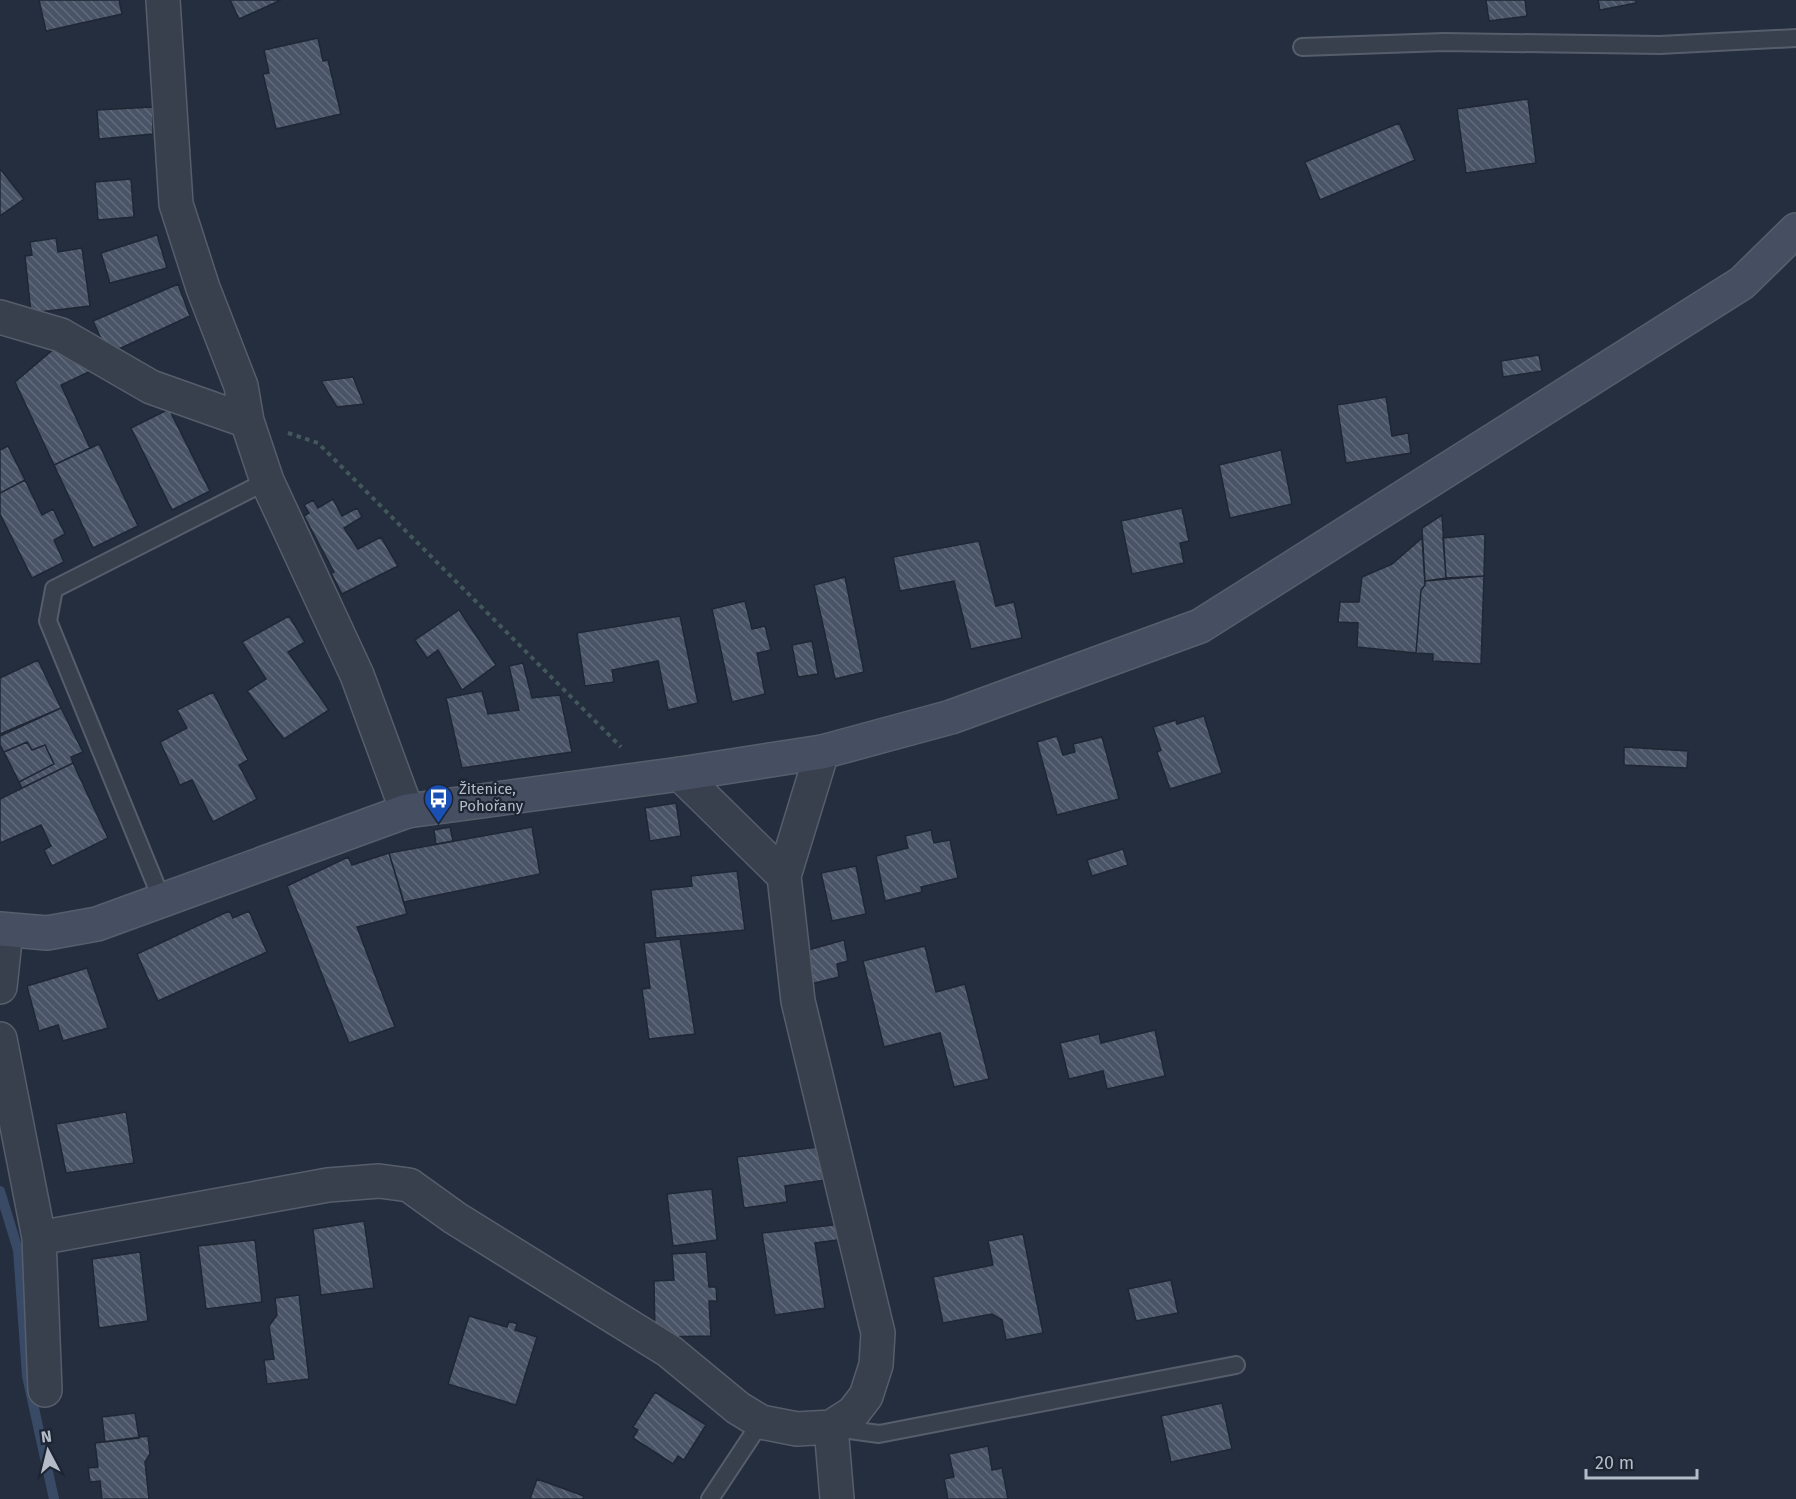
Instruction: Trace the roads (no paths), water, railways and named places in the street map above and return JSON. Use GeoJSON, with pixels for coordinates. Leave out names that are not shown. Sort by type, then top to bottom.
{"type":"FeatureCollection","features":[{"type":"Feature","properties":{"kind":"street"},"geometry":{"type":"LineString","coordinates":[[163,0],[176,204],[203,288],[241,386],[247,421],[267,481],[357,675],[407,811]]}},
{"type":"Feature","properties":{"kind":"street"},"geometry":{"type":"LineString","coordinates":[[0,987],[3,930],[47,933],[97,924],[407,811],[666,776],[822,752],[951,717],[1200,626],[1742,284],[1796,230]]}},
{"type":"Feature","properties":{"kind":"street"},"geometry":{"type":"LineString","coordinates":[[0,318],[61,335],[151,387],[247,421]]}},
{"type":"Feature","properties":{"kind":"street"},"geometry":{"type":"LineString","coordinates":[[39,1238],[328,1185],[379,1181],[409,1185],[455,1218],[669,1351],[738,1408],[761,1422],[797,1429],[831,1427],[853,1413],[866,1396],[876,1365],[878,1333],[798,1000],[784,876],[822,752]]}},
{"type":"Feature","properties":{"kind":"street"},"geometry":{"type":"LineString","coordinates":[[666,776],[784,876]]}},
{"type":"Feature","properties":{"kind":"street"},"geometry":{"type":"LineString","coordinates":[[0,1039],[39,1238],[45,1390]]}},
{"type":"Feature","properties":{"kind":"street"},"geometry":{"type":"LineString","coordinates":[[831,1427],[837,1499]]}},
{"type":"Feature","properties":{"kind":"lane"},"geometry":{"type":"LineString","coordinates":[[1302,47],[1444,42],[1660,45],[1796,38]]}},
{"type":"Feature","properties":{"kind":"lane"},"geometry":{"type":"LineString","coordinates":[[162,900],[48,621],[54,589],[267,481]]}},
{"type":"Feature","properties":{"kind":"lane"},"geometry":{"type":"LineString","coordinates":[[831,1427],[879,1434],[1236,1365]]}},
{"type":"Feature","properties":{"kind":"lane"},"geometry":{"type":"LineString","coordinates":[[710,1499],[761,1422]]}},
{"type":"Feature","properties":{"kind":"waterway"},"geometry":{"type":"LineString","coordinates":[[0,1191],[18,1250],[27,1376],[54,1499]]}},
{"type":"Feature","properties":{"kind":"place","name":"Žitenice, Pohořany"},"geometry":{"type":"Point","coordinates":[438,824]}}]}
